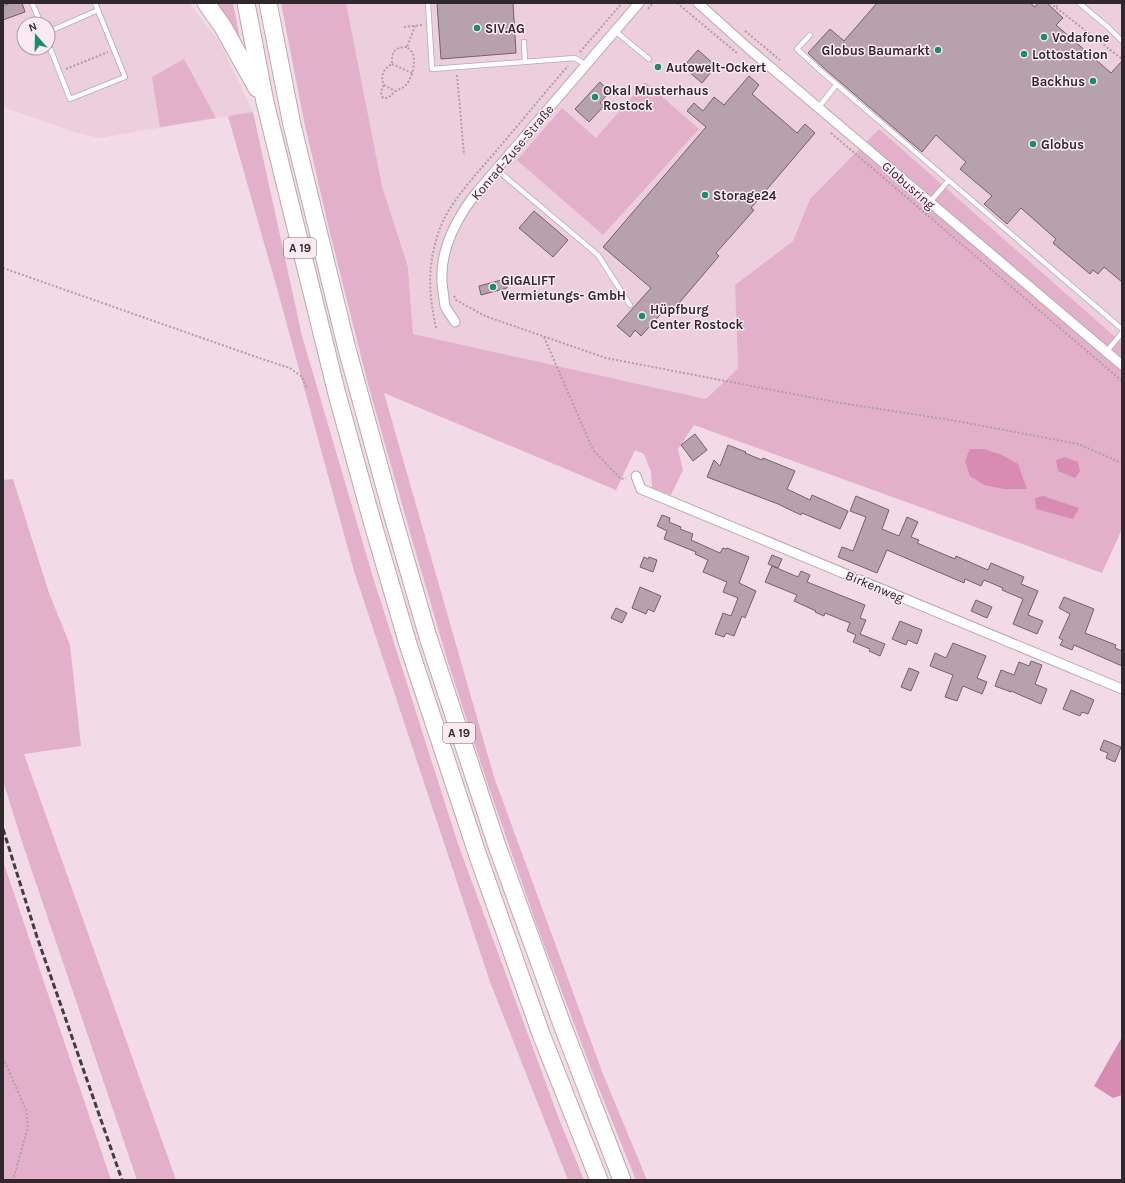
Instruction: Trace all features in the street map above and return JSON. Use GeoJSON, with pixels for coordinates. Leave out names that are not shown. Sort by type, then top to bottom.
{"type":"FeatureCollection","features":[{"type":"Feature","properties":{"kind":"highway"},"geometry":{"type":"LineString","coordinates":[[206,3],[223,27],[265,102]]}},
{"type":"Feature","properties":{"kind":"highway","name":"A 19"},"geometry":{"type":"LineString","coordinates":[[246,3],[265,102],[337,394],[408,644],[479,861],[541,1034],[599,1180]]}},
{"type":"Feature","properties":{"kind":"highway","name":"A 19"},"geometry":{"type":"LineString","coordinates":[[268,3],[292,125],[345,341],[428,637],[497,846],[563,1028],[622,1180]]}},
{"type":"Feature","properties":{"kind":"street","name":"Konrad-Zuse-Straße"},"geometry":{"type":"LineString","coordinates":[[455,322],[445,306],[442,284],[442,267],[454,228],[464,209],[496,169],[639,3]]}},
{"type":"Feature","properties":{"kind":"street","name":"Globusring"},"geometry":{"type":"LineString","coordinates":[[698,3],[1122,365]]}},
{"type":"Feature","properties":{"kind":"street","name":"Birkenweg"},"geometry":{"type":"LineString","coordinates":[[636,476],[640,489],[1122,689]]}},
{"type":"Feature","properties":{"kind":"lane"},"geometry":{"type":"LineString","coordinates":[[32,3],[38,16]]}},
{"type":"Feature","properties":{"kind":"lane"},"geometry":{"type":"LineString","coordinates":[[53,56],[70,99],[125,78],[95,3]]}},
{"type":"Feature","properties":{"kind":"lane"},"geometry":{"type":"LineString","coordinates":[[428,3],[432,69],[575,58],[586,65]]}},
{"type":"Feature","properties":{"kind":"lane"},"geometry":{"type":"LineString","coordinates":[[1078,3],[1109,28],[1122,41]]}},
{"type":"Feature","properties":{"kind":"lane"},"geometry":{"type":"LineString","coordinates":[[56,28],[98,10]]}},
{"type":"Feature","properties":{"kind":"lane"},"geometry":{"type":"LineString","coordinates":[[615,31],[649,59]]}},
{"type":"Feature","properties":{"kind":"lane"},"geometry":{"type":"LineString","coordinates":[[810,35],[797,49],[836,85],[1122,329]]}},
{"type":"Feature","properties":{"kind":"lane"},"geometry":{"type":"LineString","coordinates":[[524,42],[525,62]]}},
{"type":"Feature","properties":{"kind":"lane"},"geometry":{"type":"LineString","coordinates":[[819,107],[836,85]]}},
{"type":"Feature","properties":{"kind":"lane"},"geometry":{"type":"LineString","coordinates":[[496,169],[598,255],[630,305]]}},
{"type":"Feature","properties":{"kind":"lane"},"geometry":{"type":"LineString","coordinates":[[930,202],[948,181]]}},
{"type":"Feature","properties":{"kind":"lane"},"geometry":{"type":"LineString","coordinates":[[1106,352],[1122,333]]}},
{"type":"Feature","properties":{"kind":"path"},"geometry":{"type":"LineString","coordinates":[[648,9],[653,3]]}},
{"type":"Feature","properties":{"kind":"path"},"geometry":{"type":"LineString","coordinates":[[677,3],[738,54]]}},
{"type":"Feature","properties":{"kind":"path"},"geometry":{"type":"LineString","coordinates":[[1050,3],[1122,59]]}},
{"type":"Feature","properties":{"kind":"path"},"geometry":{"type":"LineString","coordinates":[[1056,7],[1059,3]]}},
{"type":"Feature","properties":{"kind":"path"},"geometry":{"type":"LineString","coordinates":[[404,27],[430,25]]}},
{"type":"Feature","properties":{"kind":"path"},"geometry":{"type":"LineString","coordinates":[[407,47],[415,26]]}},
{"type":"Feature","properties":{"kind":"path"},"geometry":{"type":"LineString","coordinates":[[392,64],[393,52],[401,47],[407,47]]}},
{"type":"Feature","properties":{"kind":"path"},"geometry":{"type":"LineString","coordinates":[[384,85],[381,90],[381,95],[383,98],[388,98],[395,91],[406,85],[412,73],[414,59],[412,53],[407,47]]}},
{"type":"Feature","properties":{"kind":"path"},"geometry":{"type":"LineString","coordinates":[[59,71],[114,50]]}},
{"type":"Feature","properties":{"kind":"path"},"geometry":{"type":"LineString","coordinates":[[392,64],[412,73]]}},
{"type":"Feature","properties":{"kind":"path"},"geometry":{"type":"LineString","coordinates":[[392,64],[384,71],[382,80],[384,85],[395,91]]}},
{"type":"Feature","properties":{"kind":"path"},"geometry":{"type":"LineString","coordinates":[[457,67],[464,156]]}},
{"type":"Feature","properties":{"kind":"path"},"geometry":{"type":"LineString","coordinates":[[830,132],[1122,381]]}},
{"type":"Feature","properties":{"kind":"path"},"geometry":{"type":"LineString","coordinates":[[3,268],[290,368],[302,377],[307,388]]}},
{"type":"Feature","properties":{"kind":"path"},"geometry":{"type":"LineString","coordinates":[[452,294],[456,300],[485,316],[606,358],[835,402],[957,421],[1078,444],[1122,463]]}},
{"type":"Feature","properties":{"kind":"path"},"geometry":{"type":"LineString","coordinates":[[544,337],[593,450],[621,479],[636,476]]}},
{"type":"Feature","properties":{"kind":"path"},"geometry":{"type":"LineString","coordinates":[[3,1058],[26,1110],[28,1126],[12,1180]]}},
{"type":"Feature","properties":{"kind":"shaded area"},"geometry":{"type":"Polygon","coordinates":[[[3,3],[189,3],[219,41],[253,112],[99,138],[77,133],[3,107],[3,3]]]}},
{"type":"Feature","properties":{"kind":"shaded area"},"geometry":{"type":"Polygon","coordinates":[[[212,3],[233,3],[241,44],[212,3]]]}},
{"type":"Feature","properties":{"kind":"shaded area"},"geometry":{"type":"Polygon","coordinates":[[[281,3],[346,3],[382,186],[408,267],[413,334],[706,399],[738,368],[735,285],[793,241],[810,199],[879,129],[1122,343],[1122,529],[1102,573],[694,425],[678,449],[683,470],[671,495],[652,488],[651,472],[644,454],[635,450],[616,490],[384,393],[494,777],[603,1074],[647,1180],[636,1180],[595,1079],[537,926],[486,779],[447,659],[368,384],[330,233],[304,121],[281,3]]]}},
{"type":"Feature","properties":{"kind":"shaded area"},"geometry":{"type":"Polygon","coordinates":[[[346,3],[1122,3],[1122,343],[879,129],[810,199],[793,241],[735,285],[738,368],[706,399],[413,334],[408,267],[382,186],[346,3]]]}},
{"type":"Feature","properties":{"kind":"shaded area"},"geometry":{"type":"Polygon","coordinates":[[[184,59],[216,118],[160,127],[152,77],[184,59]]]}},
{"type":"Feature","properties":{"kind":"shaded area"},"geometry":{"type":"Polygon","coordinates":[[[645,82],[699,129],[603,235],[517,160],[562,108],[596,138],[645,82]]]}},
{"type":"Feature","properties":{"kind":"shaded area"},"geometry":{"type":"Polygon","coordinates":[[[253,112],[302,336],[372,574],[458,844],[559,1119],[584,1180],[568,1180],[490,982],[354,571],[278,292],[228,116],[253,112]]]}},
{"type":"Feature","properties":{"kind":"shaded area"},"geometry":{"type":"Polygon","coordinates":[[[970,449],[984,449],[1002,455],[1018,464],[1027,489],[1004,489],[984,485],[970,476],[965,461],[970,449]]]}},
{"type":"Feature","properties":{"kind":"shaded area"},"geometry":{"type":"Polygon","coordinates":[[[1065,457],[1078,462],[1080,471],[1075,478],[1058,471],[1056,460],[1065,457]]]}},
{"type":"Feature","properties":{"kind":"shaded area"},"geometry":{"type":"Polygon","coordinates":[[[13,479],[49,593],[70,645],[81,746],[24,754],[176,1180],[137,1180],[22,842],[3,781],[3,480],[13,479]]]}},
{"type":"Feature","properties":{"kind":"shaded area"},"geometry":{"type":"Polygon","coordinates":[[[1043,496],[1079,508],[1073,519],[1036,509],[1035,498],[1043,496]]]}},
{"type":"Feature","properties":{"kind":"shaded area"},"geometry":{"type":"Polygon","coordinates":[[[3,861],[111,1180],[3,1180],[3,861]]]}},
{"type":"Feature","properties":{"kind":"shaded area"},"geometry":{"type":"Polygon","coordinates":[[[1122,1037],[1122,1095],[1113,1098],[1094,1086],[1122,1037]]]}},
{"type":"Feature","properties":{"kind":"building"},"geometry":{"type":"Polygon","coordinates":[[[10,3],[22,3],[25,12],[3,20],[3,6],[10,3]]]}},
{"type":"Feature","properties":{"kind":"building","name":"SIV.AG"},"geometry":{"type":"Polygon","coordinates":[[[437,3],[513,3],[516,53],[441,59],[437,3]]]}},
{"type":"Feature","properties":{"kind":"building","name":"Globus"},"geometry":{"type":"Polygon","coordinates":[[[877,3],[1030,3],[1035,7],[1038,3],[1047,3],[1063,18],[1056,25],[1111,73],[1122,61],[1122,282],[1104,267],[1098,274],[1093,270],[1090,274],[1053,243],[1056,239],[1021,208],[1007,224],[984,204],[992,196],[960,169],[966,162],[936,135],[922,152],[808,53],[830,29],[844,41],[877,3]]]}},
{"type":"Feature","properties":{"kind":"building"},"geometry":{"type":"Polygon","coordinates":[[[698,50],[716,66],[702,83],[683,67],[698,50]]]}},
{"type":"Feature","properties":{"kind":"building"},"geometry":{"type":"Polygon","coordinates":[[[749,76],[759,85],[752,94],[797,133],[805,124],[815,133],[751,208],[754,210],[716,253],[719,256],[674,309],[669,305],[641,336],[635,330],[630,337],[617,326],[651,288],[603,247],[706,127],[687,111],[694,103],[703,111],[714,97],[724,105],[749,76]]]}},
{"type":"Feature","properties":{"kind":"building","name":"Okal Musterhaus Rostock"},"geometry":{"type":"Polygon","coordinates":[[[600,82],[609,92],[600,103],[604,106],[589,122],[575,109],[600,82]]]}},
{"type":"Feature","properties":{"kind":"building"},"geometry":{"type":"Polygon","coordinates":[[[534,211],[568,240],[553,257],[519,228],[534,211]]]}},
{"type":"Feature","properties":{"kind":"building","name":"GIGALIFT Vermietungs- GmbH"},"geometry":{"type":"Polygon","coordinates":[[[505,279],[507,288],[481,295],[479,286],[505,279]]]}},
{"type":"Feature","properties":{"kind":"building"},"geometry":{"type":"Polygon","coordinates":[[[695,434],[707,450],[693,461],[681,445],[695,434]]]}},
{"type":"Feature","properties":{"kind":"building"},"geometry":{"type":"Polygon","coordinates":[[[728,445],[762,460],[763,458],[795,471],[787,489],[810,500],[812,495],[848,511],[840,529],[707,477],[714,460],[720,466],[728,445]]]}},
{"type":"Feature","properties":{"kind":"building"},"geometry":{"type":"Polygon","coordinates":[[[856,496],[889,510],[882,529],[899,536],[907,517],[918,522],[911,537],[919,540],[917,543],[955,559],[956,556],[988,570],[991,563],[1024,577],[1021,584],[1038,591],[1028,615],[1043,621],[1037,634],[1013,624],[1023,599],[984,580],[981,586],[965,579],[964,583],[887,550],[877,573],[838,557],[842,547],[853,551],[866,517],[850,511],[856,496]]]}},
{"type":"Feature","properties":{"kind":"building"},"geometry":{"type":"Polygon","coordinates":[[[662,515],[670,518],[669,522],[681,527],[680,529],[693,534],[691,540],[720,553],[723,548],[727,548],[749,557],[739,583],[756,591],[745,618],[742,616],[734,636],[726,633],[724,637],[715,634],[723,613],[731,616],[738,598],[723,592],[727,582],[703,572],[708,560],[695,554],[696,552],[664,539],[667,531],[657,526],[662,515]]]}},
{"type":"Feature","properties":{"kind":"building"},"geometry":{"type":"Polygon","coordinates":[[[772,555],[782,559],[778,568],[768,564],[772,555]]]}},
{"type":"Feature","properties":{"kind":"building"},"geometry":{"type":"Polygon","coordinates":[[[644,557],[657,560],[653,572],[640,567],[644,557]]]}},
{"type":"Feature","properties":{"kind":"building"},"geometry":{"type":"Polygon","coordinates":[[[772,566],[798,577],[801,571],[810,575],[807,582],[865,605],[860,618],[866,620],[860,634],[885,644],[880,656],[869,651],[870,649],[853,642],[856,635],[847,631],[850,623],[825,613],[824,616],[815,612],[816,611],[794,601],[797,595],[765,582],[772,566]]]}},
{"type":"Feature","properties":{"kind":"building"},"geometry":{"type":"Polygon","coordinates":[[[640,587],[661,596],[654,612],[648,609],[646,614],[632,608],[640,587]]]}},
{"type":"Feature","properties":{"kind":"building"},"geometry":{"type":"Polygon","coordinates":[[[1064,597],[1094,609],[1085,633],[1116,645],[1115,648],[1122,651],[1122,666],[1074,645],[1072,650],[1060,645],[1063,640],[1059,638],[1070,614],[1059,608],[1064,597]]]}},
{"type":"Feature","properties":{"kind":"building"},"geometry":{"type":"Polygon","coordinates":[[[976,600],[992,607],[987,618],[971,611],[976,600]]]}},
{"type":"Feature","properties":{"kind":"building"},"geometry":{"type":"Polygon","coordinates":[[[616,608],[627,613],[622,623],[611,618],[616,608]]]}},
{"type":"Feature","properties":{"kind":"building"},"geometry":{"type":"Polygon","coordinates":[[[900,621],[922,630],[917,644],[908,640],[906,645],[892,639],[900,621]]]}},
{"type":"Feature","properties":{"kind":"building"},"geometry":{"type":"Polygon","coordinates":[[[953,643],[986,656],[977,678],[987,682],[982,694],[963,686],[957,701],[945,697],[953,675],[930,666],[935,653],[946,658],[953,643]]]}},
{"type":"Feature","properties":{"kind":"building"},"geometry":{"type":"Polygon","coordinates":[[[1031,661],[1042,665],[1035,684],[1047,689],[1041,704],[995,686],[1001,670],[1014,675],[1019,662],[1029,666],[1031,661]]]}},
{"type":"Feature","properties":{"kind":"building"},"geometry":{"type":"Polygon","coordinates":[[[909,668],[919,672],[911,691],[901,687],[909,668]]]}},
{"type":"Feature","properties":{"kind":"building"},"geometry":{"type":"Polygon","coordinates":[[[1071,690],[1094,700],[1088,714],[1082,712],[1080,716],[1063,709],[1071,690]]]}},
{"type":"Feature","properties":{"kind":"building"},"geometry":{"type":"Polygon","coordinates":[[[1104,740],[1121,747],[1115,762],[1106,758],[1108,753],[1100,750],[1104,740]]]}},
{"type":"Feature","properties":{"kind":"railway"},"geometry":{"type":"LineString","coordinates":[[3,829],[37,937],[122,1180]]}},
{"type":"Feature","properties":{"kind":"place","name":"SIV.AG"},"geometry":{"type":"Point","coordinates":[477,28]}},
{"type":"Feature","properties":{"kind":"place","name":"Vodafone"},"geometry":{"type":"Point","coordinates":[1044,37]}},
{"type":"Feature","properties":{"kind":"place","name":"Globus Baumarkt"},"geometry":{"type":"Point","coordinates":[938,50]}},
{"type":"Feature","properties":{"kind":"place","name":"Lottostation"},"geometry":{"type":"Point","coordinates":[1024,54]}},
{"type":"Feature","properties":{"kind":"place","name":"Autowelt-Ockert"},"geometry":{"type":"Point","coordinates":[658,67]}},
{"type":"Feature","properties":{"kind":"place","name":"Backhus"},"geometry":{"type":"Point","coordinates":[1093,81]}},
{"type":"Feature","properties":{"kind":"place","name":"Okal Musterhaus Rostock"},"geometry":{"type":"Point","coordinates":[595,97]}},
{"type":"Feature","properties":{"kind":"place","name":"Globus"},"geometry":{"type":"Point","coordinates":[1033,144]}},
{"type":"Feature","properties":{"kind":"place","name":"Storage24"},"geometry":{"type":"Point","coordinates":[705,195]}},
{"type":"Feature","properties":{"kind":"place","name":"GIGALIFT Vermietungs- GmbH"},"geometry":{"type":"Point","coordinates":[493,287]}},
{"type":"Feature","properties":{"kind":"place","name":"Hüpfburg Center Rostock"},"geometry":{"type":"Point","coordinates":[642,316]}}]}
